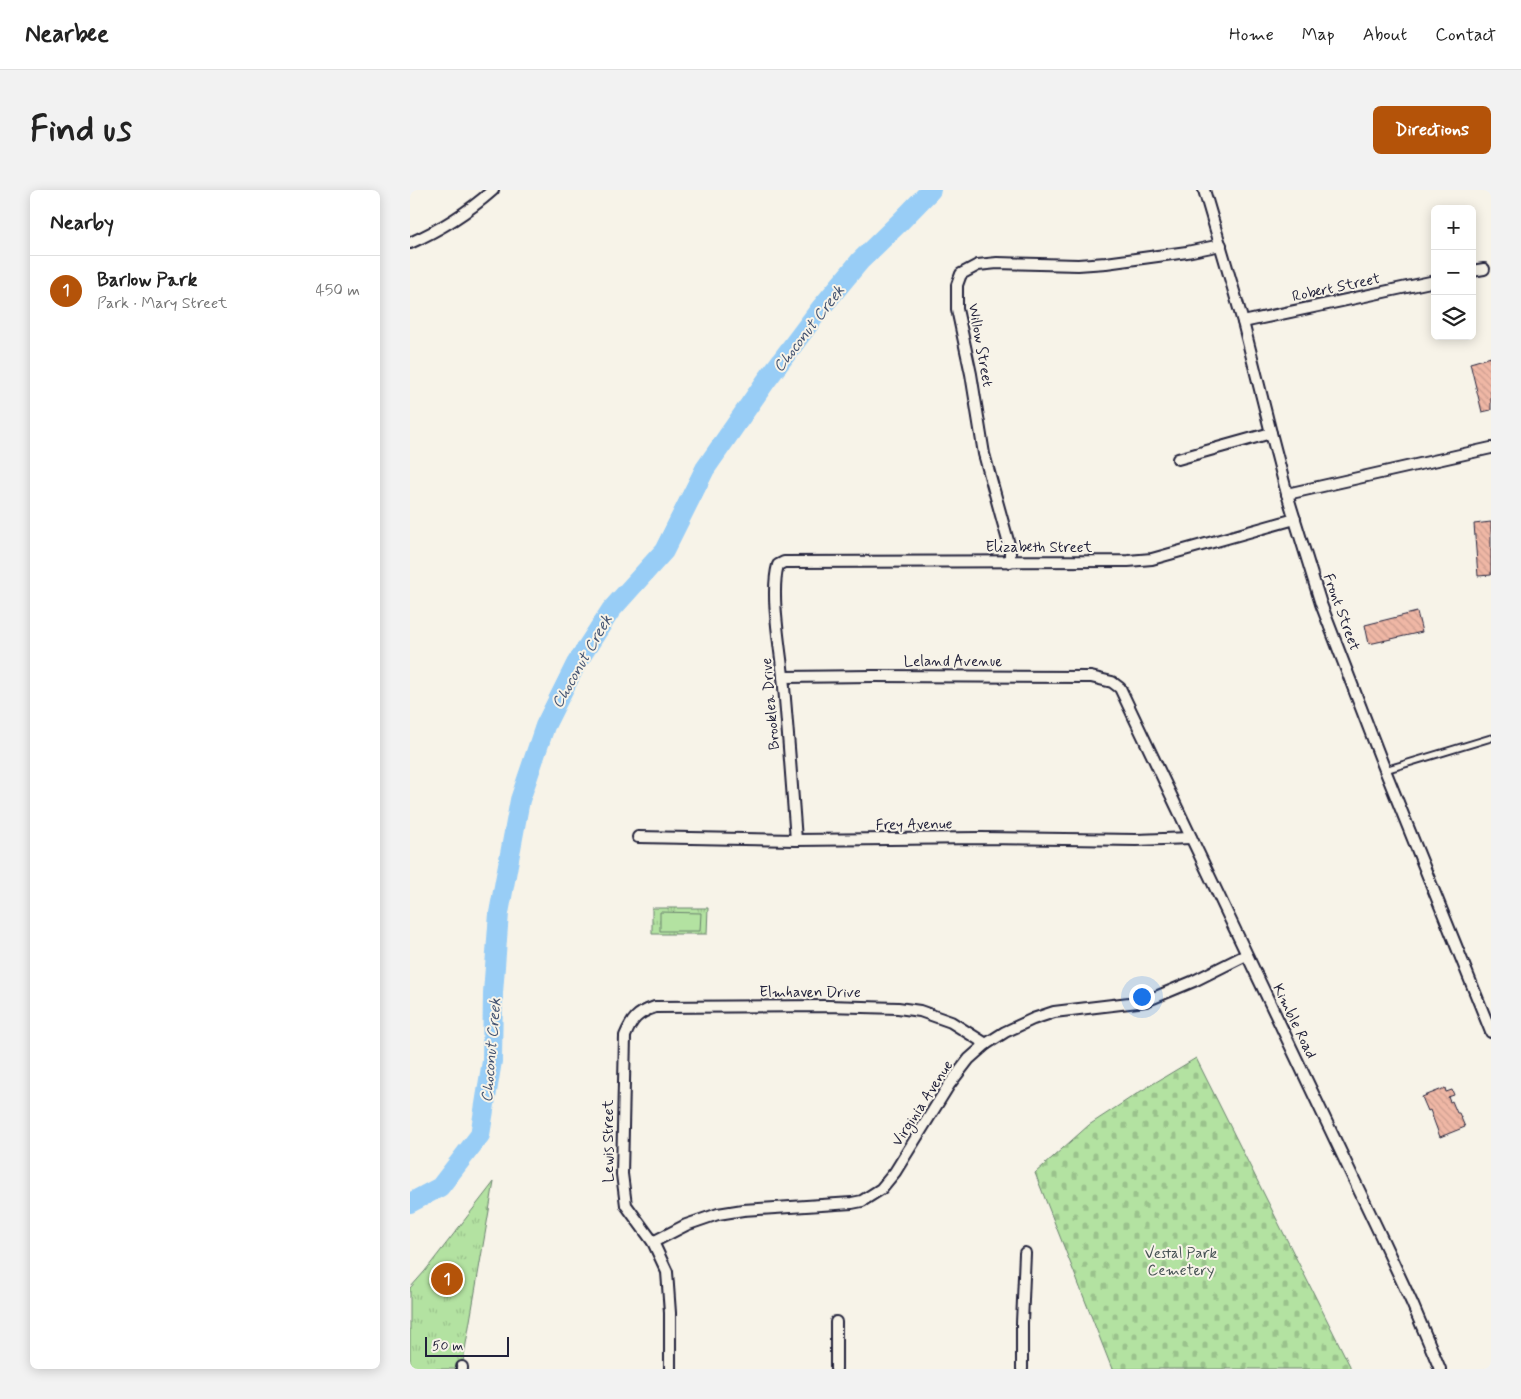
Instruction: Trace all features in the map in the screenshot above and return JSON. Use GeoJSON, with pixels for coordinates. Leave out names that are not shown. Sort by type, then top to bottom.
{"type":"FeatureCollection","features":[{"type":"Feature","properties":{"kind":"street","name":"Front Street"},"geometry":{"type":"LineString","coordinates":[[1204,190],[1243,322],[1270,433],[1322,604],[1385,770],[1491,1032]]}},
{"type":"Feature","properties":{"kind":"street"},"geometry":{"type":"LineString","coordinates":[[410,243],[435,232],[463,215],[487,192]]}},
{"type":"Feature","properties":{"kind":"street","name":"Willow Street"},"geometry":{"type":"LineString","coordinates":[[1010,562],[1010,548],[984,454],[971,374],[957,310],[957,286],[961,274],[978,265],[997,263],[1106,264],[1221,245]]}},
{"type":"Feature","properties":{"kind":"street"},"geometry":{"type":"LineString","coordinates":[[1476,270],[1484,268]]}},
{"type":"Feature","properties":{"kind":"street","name":"Robert Street"},"geometry":{"type":"LineString","coordinates":[[1243,322],[1431,282]]}},
{"type":"Feature","properties":{"kind":"street"},"geometry":{"type":"LineString","coordinates":[[1178,459],[1270,433]]}},
{"type":"Feature","properties":{"kind":"street"},"geometry":{"type":"LineString","coordinates":[[1288,494],[1491,448]]}},
{"type":"Feature","properties":{"kind":"street","name":"Elizabeth Street"},"geometry":{"type":"LineString","coordinates":[[778,565],[784,562],[1010,562],[1152,559],[1295,519]]}},
{"type":"Feature","properties":{"kind":"street","name":"Brooklea Drive"},"geometry":{"type":"LineString","coordinates":[[778,565],[775,576],[776,616],[783,677],[796,840]]}},
{"type":"Feature","properties":{"kind":"street","name":"Leland Avenue"},"geometry":{"type":"LineString","coordinates":[[783,677],[1091,677],[1112,682],[1120,688]]}},
{"type":"Feature","properties":{"kind":"street","name":"Kimble Road"},"geometry":{"type":"LineString","coordinates":[[1120,688],[1246,956],[1390,1254],[1440,1369]]}},
{"type":"Feature","properties":{"kind":"street","name":"Frey Avenue"},"geometry":{"type":"LineString","coordinates":[[638,837],[796,840],[982,838],[1136,840],[1191,838]]}},
{"type":"Feature","properties":{"kind":"street","name":"Virginia Avenue"},"geometry":{"type":"LineString","coordinates":[[653,1242],[686,1225],[718,1214],[743,1210],[862,1201],[881,1189],[895,1172],[949,1085],[969,1059],[986,1044],[1005,1032],[1054,1012],[1146,1001],[1246,956]]}},
{"type":"Feature","properties":{"kind":"street","name":"Elmhaven Drive"},"geometry":{"type":"LineString","coordinates":[[630,1022],[642,1011],[655,1007],[827,1006],[898,1008],[920,1010],[951,1022],[986,1044]]}},
{"type":"Feature","properties":{"kind":"street","name":"Lewis Street"},"geometry":{"type":"LineString","coordinates":[[630,1022],[624,1036],[623,1189],[626,1205],[653,1242],[667,1272],[670,1313],[670,1369]]}},
{"type":"Feature","properties":{"kind":"street"},"geometry":{"type":"LineString","coordinates":[[1022,1369],[1025,1253]]}},
{"type":"Feature","properties":{"kind":"street"},"geometry":{"type":"LineString","coordinates":[[836,1322],[836,1369]]}},
{"type":"Feature","properties":{"kind":"lane"},"geometry":{"type":"LineString","coordinates":[[1385,770],[1491,738]]}},
{"type":"Feature","properties":{"kind":"green space"},"geometry":{"type":"Polygon","coordinates":[[[652,908],[708,908],[707,934],[652,934],[652,908]]]}},
{"type":"Feature","properties":{"kind":"green space"},"geometry":{"type":"Polygon","coordinates":[[[660,912],[701,913],[700,931],[660,931],[660,912]]]}},
{"type":"Feature","properties":{"kind":"green space","name":"Vestal Park Cemetery"},"geometry":{"type":"Polygon","coordinates":[[[1196,1058],[1350,1369],[1112,1369],[1035,1173],[1089,1125],[1196,1058]]]}},
{"type":"Feature","properties":{"kind":"green space"},"geometry":{"type":"Polygon","coordinates":[[[494,1182],[462,1367],[455,1369],[410,1369],[410,1288],[494,1182]]]}},
{"type":"Feature","properties":{"kind":"building"},"geometry":{"type":"Polygon","coordinates":[[[1491,357],[1491,410],[1482,412],[1470,363],[1491,357]]]}},
{"type":"Feature","properties":{"kind":"building"},"geometry":{"type":"Polygon","coordinates":[[[1491,522],[1491,575],[1478,576],[1474,524],[1491,522]]]}},
{"type":"Feature","properties":{"kind":"building"},"geometry":{"type":"Polygon","coordinates":[[[1417,612],[1422,632],[1369,644],[1365,625],[1417,612]]]}},
{"type":"Feature","properties":{"kind":"building"},"geometry":{"type":"Polygon","coordinates":[[[1445,1088],[1446,1092],[1452,1090],[1454,1095],[1448,1097],[1450,1102],[1452,1101],[1457,1113],[1459,1113],[1465,1127],[1440,1137],[1430,1110],[1428,1111],[1422,1097],[1445,1088]]]}},
{"type":"Feature","properties":{"kind":"waterway","name":"Choconut Creek"},"geometry":{"type":"LineString","coordinates":[[410,1203],[440,1187],[480,1135],[492,1061],[493,993],[499,913],[520,800],[545,726],[576,664],[611,610],[664,551],[705,469],[766,381],[820,309],[860,261],[931,190]]}},
{"type":"Feature","properties":{"kind":"place","name":"Barlow Park"},"geometry":{"type":"Point","coordinates":[447,1279]}}]}
